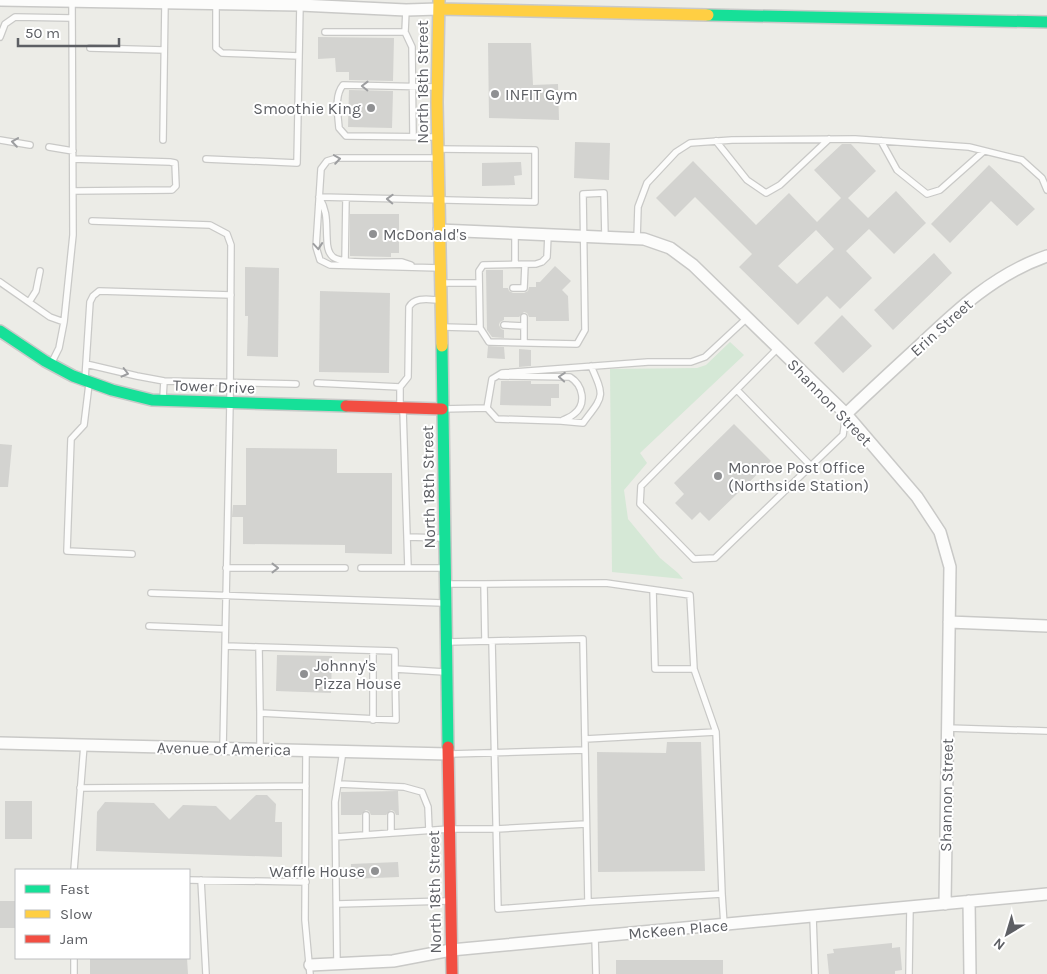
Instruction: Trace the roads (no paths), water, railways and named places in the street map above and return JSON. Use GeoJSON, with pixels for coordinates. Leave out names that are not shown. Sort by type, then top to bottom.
{"type":"FeatureCollection","features":[{"type":"Feature","properties":{"kind":"street"},"geometry":{"type":"LineString","coordinates":[[0,0],[300,5],[406,10],[439,5],[485,5],[558,9],[1047,22]]}},
{"type":"Feature","properties":{"kind":"street","name":"North 18th Street"},"geometry":{"type":"LineString","coordinates":[[439,5],[437,87],[440,283],[443,328],[442,409],[452,974]]}},
{"type":"Feature","properties":{"kind":"street","name":"Shannon Street"},"geometry":{"type":"LineString","coordinates":[[439,230],[644,239],[670,248],[693,265],[846,414],[917,497],[940,532],[950,567],[945,904]]}},
{"type":"Feature","properties":{"kind":"street","name":"Erin Street"},"geometry":{"type":"LineString","coordinates":[[846,414],[964,303],[996,280],[1047,256]]}},
{"type":"Feature","properties":{"kind":"street","name":"Tower Drive"},"geometry":{"type":"LineString","coordinates":[[0,331],[72,376],[126,394],[152,400],[442,409]]}},
{"type":"Feature","properties":{"kind":"street"},"geometry":{"type":"LineString","coordinates":[[949,622],[1047,626]]}},
{"type":"Feature","properties":{"kind":"street","name":"Avenue of America"},"geometry":{"type":"LineString","coordinates":[[0,743],[448,754]]}},
{"type":"Feature","properties":{"kind":"street","name":"McKeen Place"},"geometry":{"type":"LineString","coordinates":[[310,970],[337,964],[393,961],[451,950],[1047,894]]}},
{"type":"Feature","properties":{"kind":"street"},"geometry":{"type":"LineString","coordinates":[[969,902],[970,974]]}},
{"type":"Feature","properties":{"kind":"lane"},"geometry":{"type":"LineString","coordinates":[[51,364],[59,348],[64,322],[73,235],[72,2]]}},
{"type":"Feature","properties":{"kind":"lane"},"geometry":{"type":"LineString","coordinates":[[163,140],[165,3]]}},
{"type":"Feature","properties":{"kind":"lane"},"geometry":{"type":"LineString","coordinates":[[216,4],[216,48],[219,52],[299,56]]}},
{"type":"Feature","properties":{"kind":"lane"},"geometry":{"type":"LineString","coordinates":[[206,159],[297,163],[300,5]]}},
{"type":"Feature","properties":{"kind":"lane"},"geometry":{"type":"LineString","coordinates":[[406,10],[404,32],[412,47],[414,136]]}},
{"type":"Feature","properties":{"kind":"lane"},"geometry":{"type":"LineString","coordinates":[[0,37],[5,24],[15,17],[72,18]]}},
{"type":"Feature","properties":{"kind":"lane"},"geometry":{"type":"LineString","coordinates":[[325,32],[404,32]]}},
{"type":"Feature","properties":{"kind":"lane"},"geometry":{"type":"LineString","coordinates":[[90,48],[164,50]]}},
{"type":"Feature","properties":{"kind":"lane"},"geometry":{"type":"LineString","coordinates":[[437,87],[343,85],[339,90],[338,96],[339,128],[346,136],[438,136]]}},
{"type":"Feature","properties":{"kind":"lane"},"geometry":{"type":"LineString","coordinates":[[716,141],[746,180],[766,193],[780,185],[829,139]]}},
{"type":"Feature","properties":{"kind":"lane"},"geometry":{"type":"LineString","coordinates":[[637,239],[638,207],[647,183],[676,152],[690,143],[829,139],[969,147],[1022,160],[1042,178],[1047,190]]}},
{"type":"Feature","properties":{"kind":"lane"},"geometry":{"type":"LineString","coordinates":[[0,140],[30,144]]}},
{"type":"Feature","properties":{"kind":"lane"},"geometry":{"type":"LineString","coordinates":[[881,141],[897,170],[927,194],[940,190],[984,150]]}},
{"type":"Feature","properties":{"kind":"lane"},"geometry":{"type":"LineString","coordinates":[[49,147],[73,151]]}},
{"type":"Feature","properties":{"kind":"lane"},"geometry":{"type":"LineString","coordinates":[[319,197],[535,202],[536,150],[337,158],[327,161],[321,169],[319,197],[316,247],[320,260],[330,265],[345,263],[440,268]]}},
{"type":"Feature","properties":{"kind":"lane"},"geometry":{"type":"LineString","coordinates":[[73,159],[170,162],[175,163],[176,168],[176,186],[172,190],[73,191]]}},
{"type":"Feature","properties":{"kind":"lane"},"geometry":{"type":"LineString","coordinates":[[548,235],[547,258],[542,262],[536,264],[483,264],[479,271],[480,326],[488,342],[578,344],[585,330],[583,194],[604,193],[605,237]]}},
{"type":"Feature","properties":{"kind":"lane"},"geometry":{"type":"LineString","coordinates":[[319,197],[326,209],[329,251],[333,258],[345,263]]}},
{"type":"Feature","properties":{"kind":"lane"},"geometry":{"type":"LineString","coordinates":[[345,263],[346,198]]}},
{"type":"Feature","properties":{"kind":"lane"},"geometry":{"type":"LineString","coordinates":[[92,221],[210,225],[227,234],[231,245],[230,403],[223,748]]}},
{"type":"Feature","properties":{"kind":"lane"},"geometry":{"type":"LineString","coordinates":[[514,264],[515,234]]}},
{"type":"Feature","properties":{"kind":"lane"},"geometry":{"type":"LineString","coordinates":[[513,288],[524,288],[525,264]]}},
{"type":"Feature","properties":{"kind":"lane"},"geometry":{"type":"LineString","coordinates":[[30,302],[36,291],[40,270]]}},
{"type":"Feature","properties":{"kind":"lane"},"geometry":{"type":"LineString","coordinates":[[0,282],[50,317],[64,322]]}},
{"type":"Feature","properties":{"kind":"lane"},"geometry":{"type":"LineString","coordinates":[[440,283],[479,286],[486,289]]}},
{"type":"Feature","properties":{"kind":"lane"},"geometry":{"type":"LineString","coordinates":[[132,554],[67,551],[71,439],[84,425],[90,302],[99,291],[231,295]]}},
{"type":"Feature","properties":{"kind":"lane"},"geometry":{"type":"LineString","coordinates":[[408,568],[400,387],[408,377],[410,307],[412,302],[417,300],[441,300]]}},
{"type":"Feature","properties":{"kind":"lane"},"geometry":{"type":"LineString","coordinates":[[479,308],[486,308]]}},
{"type":"Feature","properties":{"kind":"lane"},"geometry":{"type":"LineString","coordinates":[[524,317],[524,343]]}},
{"type":"Feature","properties":{"kind":"lane"},"geometry":{"type":"LineString","coordinates":[[486,408],[492,378],[502,373],[648,362],[691,362],[705,357],[747,318]]}},
{"type":"Feature","properties":{"kind":"lane"},"geometry":{"type":"LineString","coordinates":[[443,328],[487,325]]}},
{"type":"Feature","properties":{"kind":"lane"},"geometry":{"type":"LineString","coordinates":[[504,325],[524,326]]}},
{"type":"Feature","properties":{"kind":"lane"},"geometry":{"type":"LineString","coordinates":[[778,348],[641,486],[640,504],[694,559],[715,558],[843,435],[846,414]]}},
{"type":"Feature","properties":{"kind":"lane"},"geometry":{"type":"LineString","coordinates":[[86,364],[164,381],[296,384]]}},
{"type":"Feature","properties":{"kind":"lane"},"geometry":{"type":"LineString","coordinates":[[442,409],[486,408],[496,419],[583,423],[599,402],[601,390],[591,366]]}},
{"type":"Feature","properties":{"kind":"lane"},"geometry":{"type":"LineString","coordinates":[[495,377],[570,377],[577,381],[581,389],[582,398],[578,410],[574,415],[562,421]]}},
{"type":"Feature","properties":{"kind":"lane"},"geometry":{"type":"LineString","coordinates":[[163,401],[164,381]]}},
{"type":"Feature","properties":{"kind":"lane"},"geometry":{"type":"LineString","coordinates":[[317,383],[400,387]]}},
{"type":"Feature","properties":{"kind":"lane"},"geometry":{"type":"LineString","coordinates":[[736,390],[810,466]]}},
{"type":"Feature","properties":{"kind":"lane"},"geometry":{"type":"LineString","coordinates":[[407,537],[445,538]]}},
{"type":"Feature","properties":{"kind":"lane"},"geometry":{"type":"LineString","coordinates":[[226,568],[345,568]]}},
{"type":"Feature","properties":{"kind":"lane"},"geometry":{"type":"LineString","coordinates":[[361,568],[445,568]]}},
{"type":"Feature","properties":{"kind":"lane"},"geometry":{"type":"LineString","coordinates":[[445,584],[606,583],[690,595],[694,669],[716,732],[724,925]]}},
{"type":"Feature","properties":{"kind":"lane"},"geometry":{"type":"LineString","coordinates":[[484,584],[485,641]]}},
{"type":"Feature","properties":{"kind":"lane"},"geometry":{"type":"LineString","coordinates":[[653,590],[655,669],[694,669]]}},
{"type":"Feature","properties":{"kind":"lane"},"geometry":{"type":"LineString","coordinates":[[152,593],[226,594],[445,603]]}},
{"type":"Feature","properties":{"kind":"lane"},"geometry":{"type":"LineString","coordinates":[[149,626],[226,628]]}},
{"type":"Feature","properties":{"kind":"lane"},"geometry":{"type":"LineString","coordinates":[[446,642],[583,639],[588,902]]}},
{"type":"Feature","properties":{"kind":"lane"},"geometry":{"type":"LineString","coordinates":[[492,641],[498,909],[722,894]]}},
{"type":"Feature","properties":{"kind":"lane"},"geometry":{"type":"LineString","coordinates":[[225,646],[395,651],[396,720],[260,713]]}},
{"type":"Feature","properties":{"kind":"lane"},"geometry":{"type":"LineString","coordinates":[[258,648],[260,749]]}},
{"type":"Feature","properties":{"kind":"lane"},"geometry":{"type":"LineString","coordinates":[[372,651],[373,720]]}},
{"type":"Feature","properties":{"kind":"lane"},"geometry":{"type":"LineString","coordinates":[[395,669],[447,672]]}},
{"type":"Feature","properties":{"kind":"lane"},"geometry":{"type":"LineString","coordinates":[[947,728],[1047,731]]}},
{"type":"Feature","properties":{"kind":"lane"},"geometry":{"type":"LineString","coordinates":[[585,739],[716,732]]}},
{"type":"Feature","properties":{"kind":"lane"},"geometry":{"type":"LineString","coordinates":[[74,869],[84,745]]}},
{"type":"Feature","properties":{"kind":"lane"},"geometry":{"type":"LineString","coordinates":[[306,750],[305,920],[310,970]]}},
{"type":"Feature","properties":{"kind":"lane"},"geometry":{"type":"LineString","coordinates":[[448,754],[585,750]]}},
{"type":"Feature","properties":{"kind":"lane"},"geometry":{"type":"LineString","coordinates":[[337,964],[335,802],[343,751]]}},
{"type":"Feature","properties":{"kind":"lane"},"geometry":{"type":"LineString","coordinates":[[338,784],[364,789],[404,787],[422,792],[428,807],[429,830]]}},
{"type":"Feature","properties":{"kind":"lane"},"geometry":{"type":"LineString","coordinates":[[80,788],[306,786]]}},
{"type":"Feature","properties":{"kind":"lane"},"geometry":{"type":"LineString","coordinates":[[366,815],[366,834]]}},
{"type":"Feature","properties":{"kind":"lane"},"geometry":{"type":"LineString","coordinates":[[391,815],[391,833]]}},
{"type":"Feature","properties":{"kind":"lane"},"geometry":{"type":"LineString","coordinates":[[336,837],[429,830],[496,829],[586,824]]}},
{"type":"Feature","properties":{"kind":"lane"},"geometry":{"type":"LineString","coordinates":[[190,880],[306,882]]}},
{"type":"Feature","properties":{"kind":"lane"},"geometry":{"type":"LineString","coordinates":[[201,880],[206,974]]}},
{"type":"Feature","properties":{"kind":"lane"},"geometry":{"type":"LineString","coordinates":[[337,904],[450,901]]}},
{"type":"Feature","properties":{"kind":"lane"},"geometry":{"type":"LineString","coordinates":[[909,974],[910,907]]}},
{"type":"Feature","properties":{"kind":"lane"},"geometry":{"type":"LineString","coordinates":[[813,917],[815,974]]}},
{"type":"Feature","properties":{"kind":"lane"},"geometry":{"type":"LineString","coordinates":[[595,937],[596,974]]}},
{"type":"Feature","properties":{"kind":"lane"},"geometry":{"type":"LineString","coordinates":[[74,959],[74,974]]}},
{"type":"Feature","properties":{"kind":"place","name":"INFIT Gym"},"geometry":{"type":"Point","coordinates":[495,94]}},
{"type":"Feature","properties":{"kind":"place","name":"Smoothie King"},"geometry":{"type":"Point","coordinates":[371,108]}},
{"type":"Feature","properties":{"kind":"place","name":"McDonald's"},"geometry":{"type":"Point","coordinates":[373,234]}},
{"type":"Feature","properties":{"kind":"place","name":"Monroe Post Office (Northside Station)"},"geometry":{"type":"Point","coordinates":[718,476]}},
{"type":"Feature","properties":{"kind":"place","name":"Johnny's Pizza House"},"geometry":{"type":"Point","coordinates":[304,674]}},
{"type":"Feature","properties":{"kind":"place","name":"Waffle House"},"geometry":{"type":"Point","coordinates":[375,871]}}]}
